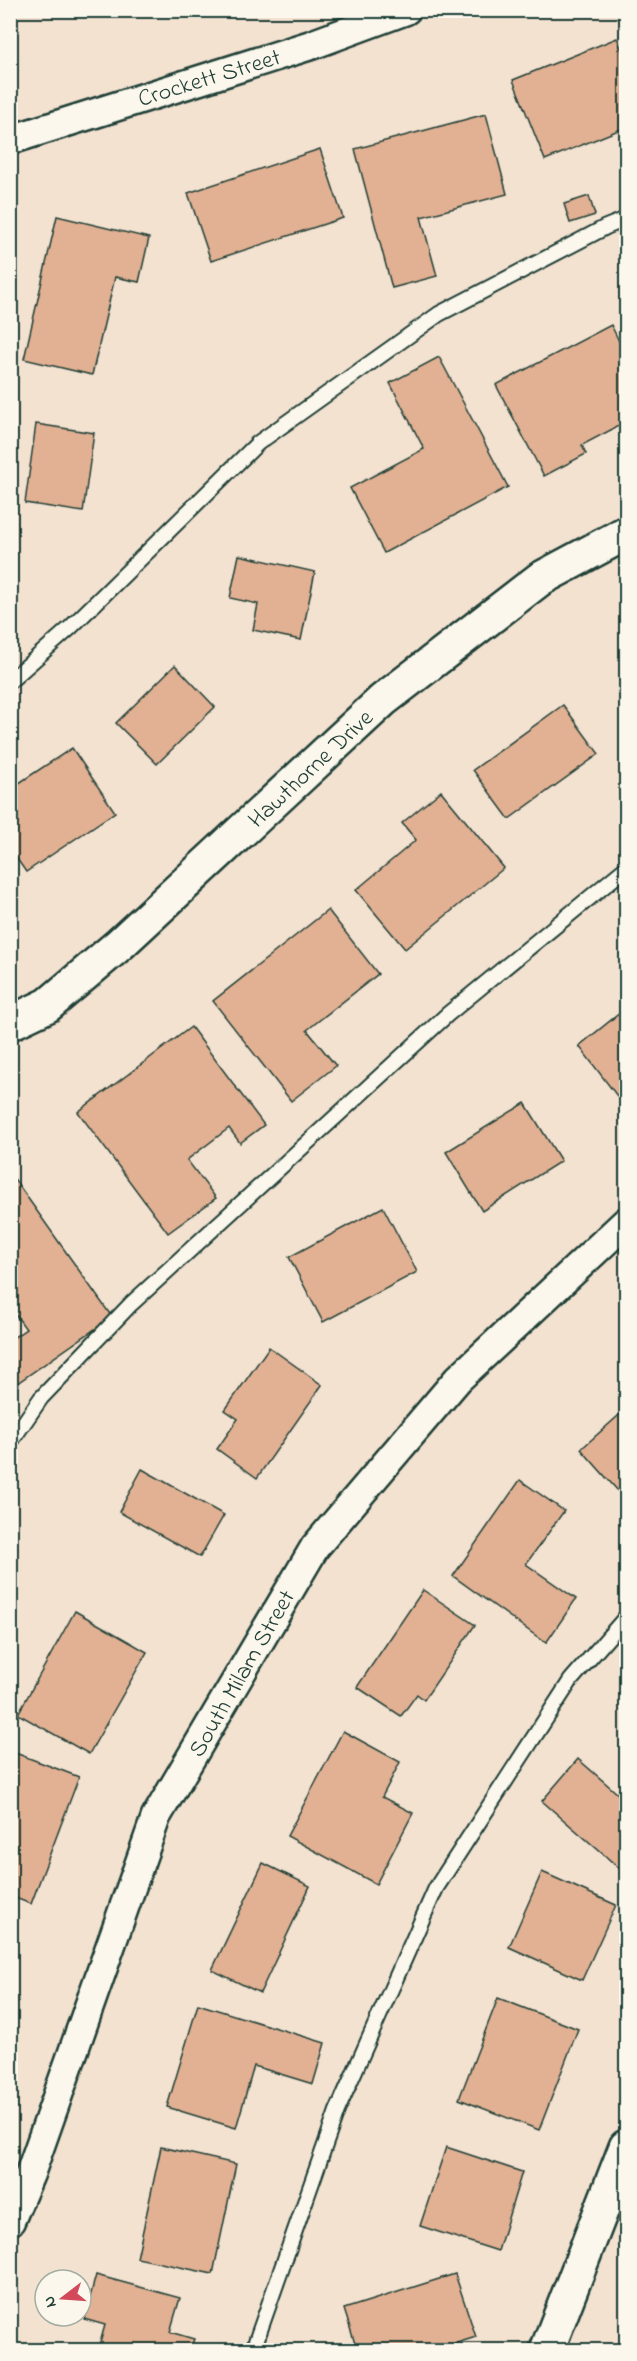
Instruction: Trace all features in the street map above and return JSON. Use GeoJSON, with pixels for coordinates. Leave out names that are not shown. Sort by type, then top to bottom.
{"type":"FeatureCollection","features":[{"type":"Feature","properties":{"kind":"street","name":"Crockett Street"},"geometry":{"type":"LineString","coordinates":[[10,140],[311,45],[406,10]]}},
{"type":"Feature","properties":{"kind":"street","name":"Hawthorne Drive"},"geometry":{"type":"LineString","coordinates":[[10,1023],[48,1005],[111,952],[384,700],[540,579],[627,533]]}},
{"type":"Feature","properties":{"kind":"street","name":"South Milam Street"},"geometry":{"type":"LineString","coordinates":[[10,2221],[30,2174],[156,1817],[315,1547],[458,1379],[627,1222]]}},
{"type":"Feature","properties":{"kind":"street"},"geometry":{"type":"LineString","coordinates":[[547,2350],[627,2147]]}},
{"type":"Feature","properties":{"kind":"lane"},"geometry":{"type":"LineString","coordinates":[[10,681],[70,628],[258,443],[439,314],[606,227],[627,219]]}},
{"type":"Feature","properties":{"kind":"lane"},"geometry":{"type":"LineString","coordinates":[[10,1443],[41,1398],[131,1304],[448,1014],[627,868]]}},
{"type":"Feature","properties":{"kind":"lane"},"geometry":{"type":"LineString","coordinates":[[253,2350],[337,2111],[435,1888],[571,1680],[627,1617]]}},
{"type":"Feature","properties":{"kind":"building"},"geometry":{"type":"Polygon","coordinates":[[[617,38],[626,61],[626,127],[545,160],[513,80],[617,38]]]}},
{"type":"Feature","properties":{"kind":"building"},"geometry":{"type":"Polygon","coordinates":[[[486,114],[507,194],[421,217],[437,276],[392,288],[355,149],[486,114]]]}},
{"type":"Feature","properties":{"kind":"building"},"geometry":{"type":"Polygon","coordinates":[[[320,149],[343,218],[211,261],[188,193],[320,149]]]}},
{"type":"Feature","properties":{"kind":"building"},"geometry":{"type":"Polygon","coordinates":[[[589,196],[595,215],[570,223],[564,204],[589,196]]]}},
{"type":"Feature","properties":{"kind":"building"},"geometry":{"type":"Polygon","coordinates":[[[57,216],[149,238],[139,282],[115,277],[92,375],[24,359],[57,216]]]}},
{"type":"Feature","properties":{"kind":"building"},"geometry":{"type":"Polygon","coordinates":[[[611,325],[626,355],[626,422],[582,445],[586,454],[544,476],[496,385],[611,325]]]}},
{"type":"Feature","properties":{"kind":"building"},"geometry":{"type":"Polygon","coordinates":[[[439,357],[508,487],[384,553],[350,488],[424,449],[390,383],[439,357]]]}},
{"type":"Feature","properties":{"kind":"building"},"geometry":{"type":"Polygon","coordinates":[[[36,424],[94,433],[83,512],[25,503],[36,424]]]}},
{"type":"Feature","properties":{"kind":"building"},"geometry":{"type":"Polygon","coordinates":[[[239,555],[315,572],[301,640],[253,630],[258,604],[230,598],[239,555]]]}},
{"type":"Feature","properties":{"kind":"building"},"geometry":{"type":"Polygon","coordinates":[[[175,665],[215,707],[157,764],[116,723],[175,665]]]}},
{"type":"Feature","properties":{"kind":"building"},"geometry":{"type":"Polygon","coordinates":[[[563,705],[599,754],[509,819],[473,770],[563,705]]]}},
{"type":"Feature","properties":{"kind":"building"},"geometry":{"type":"Polygon","coordinates":[[[72,748],[115,812],[26,872],[10,849],[10,789],[72,748]]]}},
{"type":"Feature","properties":{"kind":"building"},"geometry":{"type":"Polygon","coordinates":[[[441,791],[504,868],[405,949],[356,890],[416,840],[402,823],[441,791]]]}},
{"type":"Feature","properties":{"kind":"building"},"geometry":{"type":"Polygon","coordinates":[[[328,910],[378,974],[307,1030],[336,1066],[291,1101],[213,1001],[328,910]]]}},
{"type":"Feature","properties":{"kind":"building"},"geometry":{"type":"Polygon","coordinates":[[[626,1008],[626,1088],[617,1096],[579,1046],[626,1008]]]}},
{"type":"Feature","properties":{"kind":"building"},"geometry":{"type":"Polygon","coordinates":[[[191,1027],[264,1125],[240,1143],[229,1128],[187,1160],[216,1198],[168,1233],[78,1112],[191,1027]]]}},
{"type":"Feature","properties":{"kind":"building"},"geometry":{"type":"Polygon","coordinates":[[[525,1103],[561,1161],[482,1211],[446,1152],[525,1103]]]}},
{"type":"Feature","properties":{"kind":"building"},"geometry":{"type":"Polygon","coordinates":[[[10,1173],[112,1317],[10,1388],[10,1340],[26,1329],[10,1307],[10,1173]]]}},
{"type":"Feature","properties":{"kind":"building"},"geometry":{"type":"Polygon","coordinates":[[[383,1207],[417,1272],[323,1322],[289,1257],[383,1207]]]}},
{"type":"Feature","properties":{"kind":"building"},"geometry":{"type":"Polygon","coordinates":[[[269,1347],[322,1385],[257,1478],[217,1449],[238,1419],[225,1410],[269,1347]]]}},
{"type":"Feature","properties":{"kind":"building"},"geometry":{"type":"Polygon","coordinates":[[[626,1409],[626,1500],[581,1449],[626,1409]]]}},
{"type":"Feature","properties":{"kind":"building"},"geometry":{"type":"Polygon","coordinates":[[[142,1469],[224,1515],[200,1557],[119,1512],[142,1469]]]}},
{"type":"Feature","properties":{"kind":"building"},"geometry":{"type":"Polygon","coordinates":[[[520,1480],[564,1511],[526,1564],[576,1599],[546,1643],[453,1576],[520,1480]]]}},
{"type":"Feature","properties":{"kind":"building"},"geometry":{"type":"Polygon","coordinates":[[[423,1590],[475,1625],[424,1700],[417,1694],[401,1716],[357,1687],[423,1590]]]}},
{"type":"Feature","properties":{"kind":"building"},"geometry":{"type":"Polygon","coordinates":[[[75,1611],[147,1652],[89,1754],[18,1714],[75,1611]]]}},
{"type":"Feature","properties":{"kind":"building"},"geometry":{"type":"Polygon","coordinates":[[[343,1731],[400,1762],[382,1797],[413,1813],[376,1884],[287,1836],[343,1731]]]}},
{"type":"Feature","properties":{"kind":"building"},"geometry":{"type":"Polygon","coordinates":[[[10,1751],[79,1777],[31,1904],[10,1896],[10,1751]]]}},
{"type":"Feature","properties":{"kind":"building"},"geometry":{"type":"Polygon","coordinates":[[[578,1759],[626,1801],[626,1874],[542,1801],[578,1759]]]}},
{"type":"Feature","properties":{"kind":"building"},"geometry":{"type":"Polygon","coordinates":[[[263,1863],[310,1886],[260,1993],[212,1970],[263,1863]]]}},
{"type":"Feature","properties":{"kind":"building"},"geometry":{"type":"Polygon","coordinates":[[[542,1872],[616,1905],[582,1980],[509,1947],[542,1872]]]}},
{"type":"Feature","properties":{"kind":"building"},"geometry":{"type":"Polygon","coordinates":[[[498,1998],[578,2029],[539,2130],[459,2099],[498,1998]]]}},
{"type":"Feature","properties":{"kind":"building"},"geometry":{"type":"Polygon","coordinates":[[[198,2004],[325,2043],[313,2084],[254,2066],[236,2128],[167,2107],[198,2004]]]}},
{"type":"Feature","properties":{"kind":"building"},"geometry":{"type":"Polygon","coordinates":[[[161,2147],[236,2164],[213,2274],[137,2258],[161,2147]]]}},
{"type":"Feature","properties":{"kind":"building"},"geometry":{"type":"Polygon","coordinates":[[[446,2147],[522,2172],[498,2251],[420,2226],[446,2147]]]}},
{"type":"Feature","properties":{"kind":"building"},"geometry":{"type":"Polygon","coordinates":[[[455,2274],[476,2337],[435,2350],[357,2350],[344,2309],[455,2274]]]}},
{"type":"Feature","properties":{"kind":"building"},"geometry":{"type":"Polygon","coordinates":[[[96,2275],[180,2298],[170,2332],[194,2339],[190,2350],[98,2350],[105,2325],[93,2322],[93,2286],[96,2275]]]}}]}
